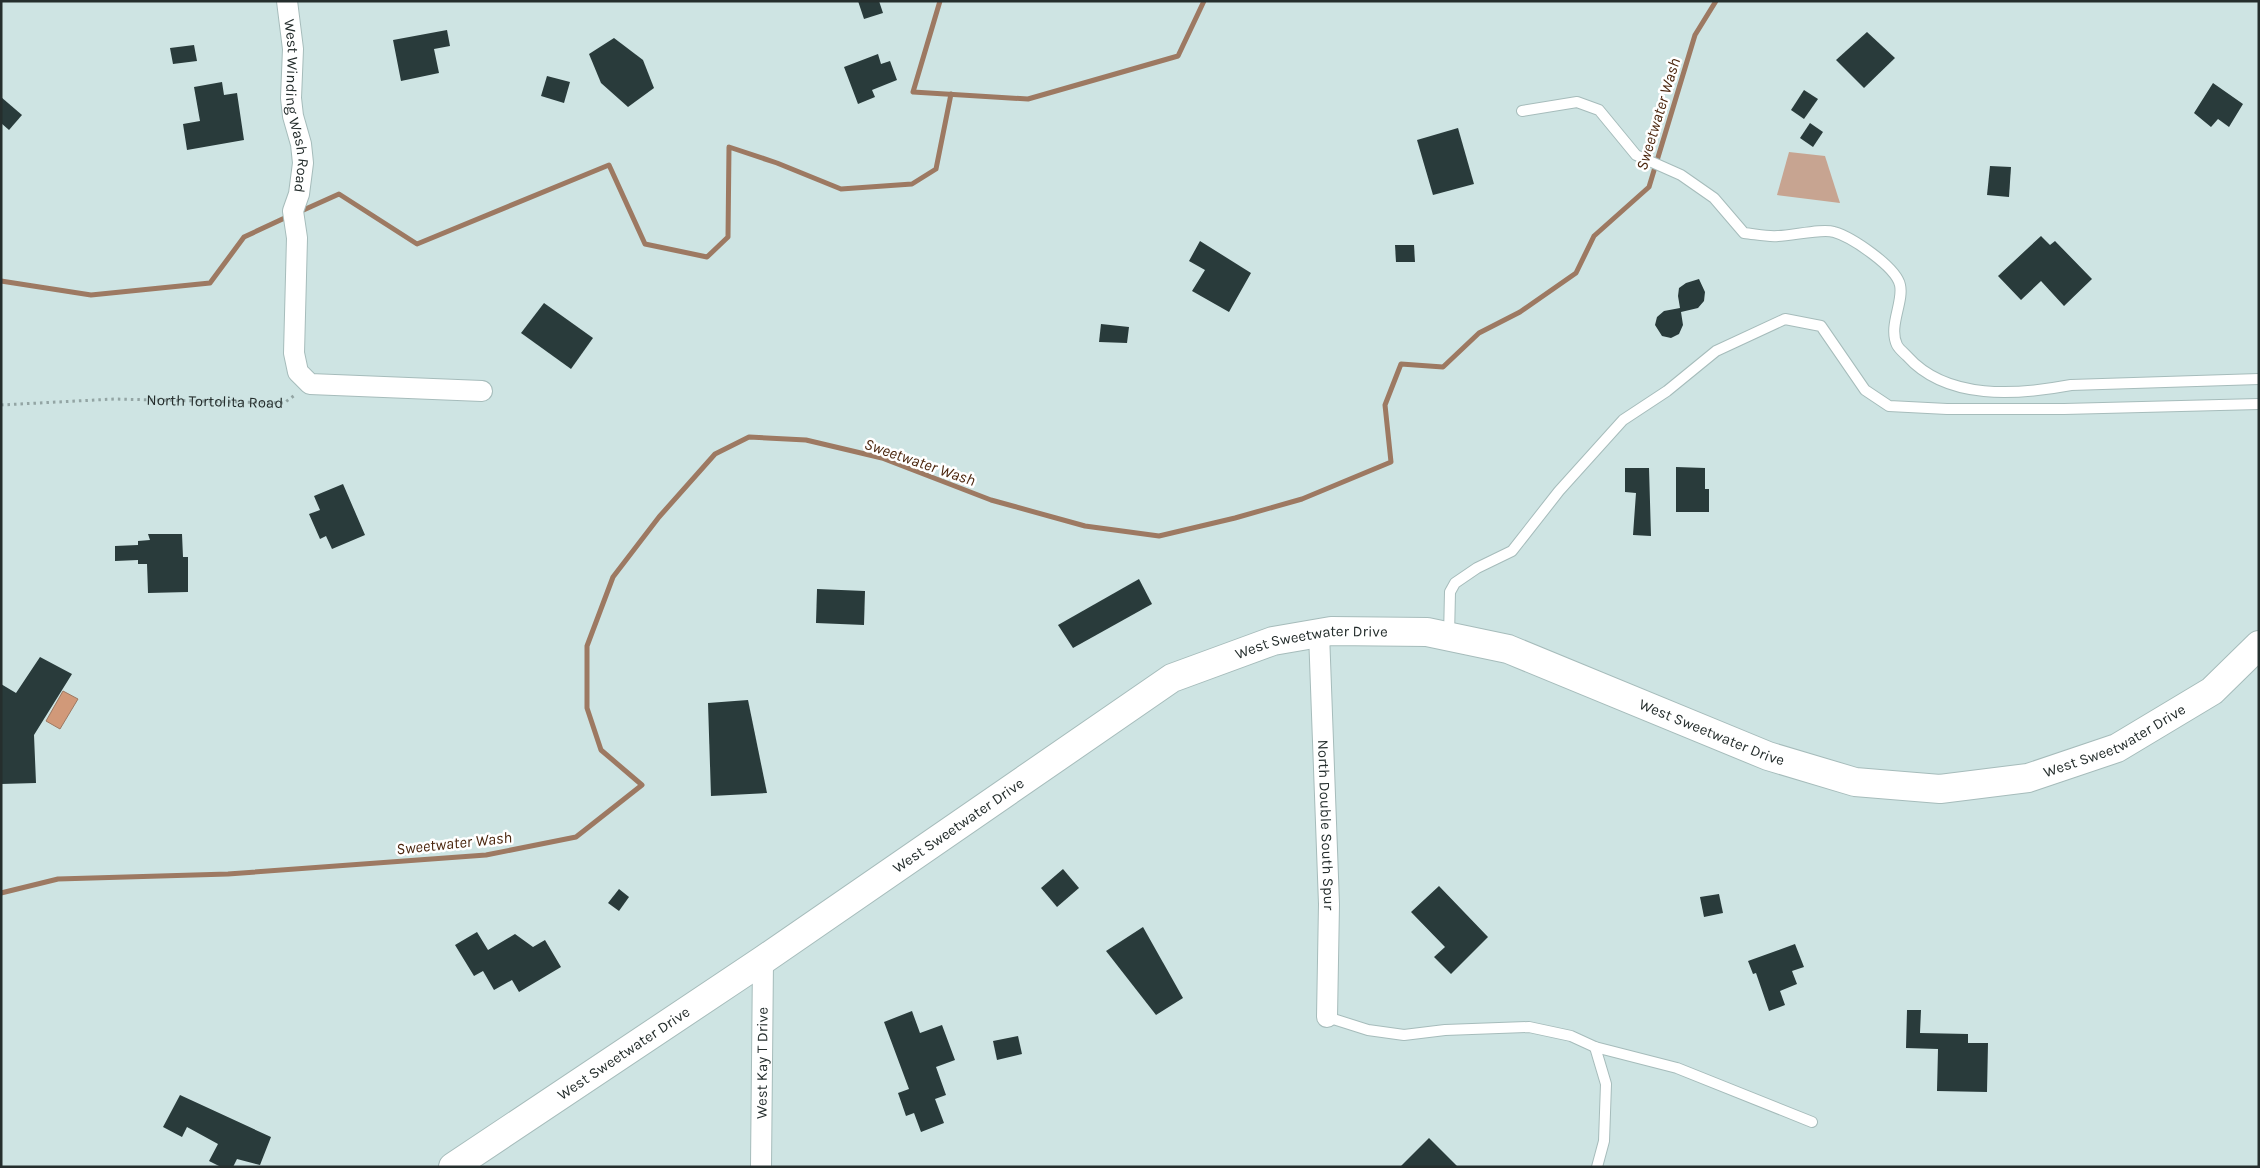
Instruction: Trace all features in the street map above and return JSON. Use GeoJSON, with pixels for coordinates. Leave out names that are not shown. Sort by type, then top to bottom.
{"type":"FeatureCollection","features":[{"type":"Feature","properties":{"kind":"street","name":"West Winding Wash Road"},"geometry":{"type":"LineString","coordinates":[[287,1],[292,49],[291,98],[303,163],[299,194],[293,211],[297,238],[294,353],[298,372],[310,384]]}},
{"type":"Feature","properties":{"kind":"street"},"geometry":{"type":"LineString","coordinates":[[310,384],[482,391]]}},
{"type":"Feature","properties":{"kind":"street","name":"West Sweetwater Drive"},"geometry":{"type":"LineString","coordinates":[[452,1167],[763,960],[1172,678],[1272,641],[1331,631],[1427,632],[1508,649],[1776,758],[1855,782],[1940,789],[2028,778],[2117,748],[2212,691],[2259,645]]}},
{"type":"Feature","properties":{"kind":"street","name":"North Double South Spur"},"geometry":{"type":"LineString","coordinates":[[1318,633],[1329,904],[1327,1017]]}},
{"type":"Feature","properties":{"kind":"street","name":"West Kay T Drive"},"geometry":{"type":"LineString","coordinates":[[762,1167],[763,960]]}},
{"type":"Feature","properties":{"kind":"lane"},"geometry":{"type":"LineString","coordinates":[[1522,111],[1576,102],[1599,110],[1636,155],[1681,175],[1714,198],[1744,233],[1776,236],[1833,231],[1858,243],[1892,270],[1900,286],[1894,330],[1897,345],[1919,369],[1952,385],[2001,392],[2043,390],[2081,385],[2259,379]]}},
{"type":"Feature","properties":{"kind":"lane"},"geometry":{"type":"LineString","coordinates":[[1449,637],[1450,592],[1456,583],[1477,568],[1512,551],[1559,491],[1623,420],[1667,391],[1716,351],[1785,319],[1821,326],[1865,390],[1889,406],[1947,409],[2054,409],[2259,404]]}},
{"type":"Feature","properties":{"kind":"lane"},"geometry":{"type":"LineString","coordinates":[[1327,1017],[1368,1030],[1404,1035],[1445,1030],[1529,1027],[1571,1036],[1595,1047],[1676,1068],[1812,1122]]}},
{"type":"Feature","properties":{"kind":"lane"},"geometry":{"type":"LineString","coordinates":[[1595,1047],[1606,1084],[1604,1141],[1597,1167]]}},
{"type":"Feature","properties":{"kind":"path","name":"North Tortolita Road"},"geometry":{"type":"LineString","coordinates":[[1,405],[114,399],[284,403],[310,384]]}},
{"type":"Feature","properties":{"kind":"shaded area"},"geometry":{"type":"Polygon","coordinates":[[[1789,152],[1825,156],[1840,203],[1777,195],[1789,152]]]}},
{"type":"Feature","properties":{"kind":"shaded area"},"geometry":{"type":"Polygon","coordinates":[[[63,691],[78,699],[60,729],[46,721],[63,691]]]}},
{"type":"Feature","properties":{"kind":"building"},"geometry":{"type":"Polygon","coordinates":[[[858,1],[879,1],[883,13],[864,19],[858,1]]]}},
{"type":"Feature","properties":{"kind":"building"},"geometry":{"type":"Polygon","coordinates":[[[447,30],[450,46],[434,49],[439,73],[401,81],[393,40],[447,30]]]}},
{"type":"Feature","properties":{"kind":"building"},"geometry":{"type":"Polygon","coordinates":[[[1867,32],[1895,58],[1864,88],[1836,60],[1867,32]]]}},
{"type":"Feature","properties":{"kind":"building"},"geometry":{"type":"Polygon","coordinates":[[[614,38],[643,60],[654,88],[628,107],[601,83],[589,54],[614,38]]]}},
{"type":"Feature","properties":{"kind":"building"},"geometry":{"type":"Polygon","coordinates":[[[194,45],[197,61],[173,64],[170,48],[194,45]]]}},
{"type":"Feature","properties":{"kind":"building"},"geometry":{"type":"Polygon","coordinates":[[[878,54],[881,64],[890,61],[897,80],[872,90],[875,97],[858,104],[844,67],[878,54]]]}},
{"type":"Feature","properties":{"kind":"building"},"geometry":{"type":"Polygon","coordinates":[[[547,76],[570,82],[564,103],[541,96],[547,76]]]}},
{"type":"Feature","properties":{"kind":"building"},"geometry":{"type":"Polygon","coordinates":[[[222,82],[224,95],[237,93],[244,140],[187,150],[183,124],[200,121],[194,87],[222,82]]]}},
{"type":"Feature","properties":{"kind":"building"},"geometry":{"type":"Polygon","coordinates":[[[2213,83],[2243,104],[2229,127],[2218,119],[2211,127],[2194,113],[2213,83]]]}},
{"type":"Feature","properties":{"kind":"building"},"geometry":{"type":"Polygon","coordinates":[[[1804,90],[1818,99],[1804,119],[1791,110],[1804,90]]]}},
{"type":"Feature","properties":{"kind":"building"},"geometry":{"type":"Polygon","coordinates":[[[1,97],[22,115],[9,130],[1,123],[1,97]]]}},
{"type":"Feature","properties":{"kind":"building"},"geometry":{"type":"Polygon","coordinates":[[[1810,123],[1823,132],[1813,147],[1800,138],[1810,123]]]}},
{"type":"Feature","properties":{"kind":"building"},"geometry":{"type":"Polygon","coordinates":[[[1458,128],[1474,184],[1433,195],[1417,140],[1458,128]]]}},
{"type":"Feature","properties":{"kind":"building"},"geometry":{"type":"Polygon","coordinates":[[[1990,166],[2011,167],[2009,197],[1987,195],[1990,166]]]}},
{"type":"Feature","properties":{"kind":"building"},"geometry":{"type":"Polygon","coordinates":[[[2041,236],[2050,245],[2055,241],[2092,279],[2064,306],[2041,281],[2021,300],[1998,276],[2041,236]]]}},
{"type":"Feature","properties":{"kind":"building"},"geometry":{"type":"Polygon","coordinates":[[[1200,241],[1251,273],[1229,312],[1192,291],[1205,270],[1189,261],[1200,241]]]}},
{"type":"Feature","properties":{"kind":"building"},"geometry":{"type":"Polygon","coordinates":[[[1395,245],[1414,245],[1415,262],[1396,262],[1395,245]]]}},
{"type":"Feature","properties":{"kind":"building"},"geometry":{"type":"Polygon","coordinates":[[[1699,279],[1705,292],[1704,301],[1698,308],[1681,312],[1683,325],[1679,334],[1671,338],[1662,336],[1655,325],[1657,317],[1664,311],[1680,308],[1679,288],[1686,283],[1699,279]]]}},
{"type":"Feature","properties":{"kind":"building"},"geometry":{"type":"Polygon","coordinates":[[[544,303],[593,338],[571,369],[521,333],[544,303]]]}},
{"type":"Feature","properties":{"kind":"building"},"geometry":{"type":"Polygon","coordinates":[[[1101,324],[1129,327],[1127,343],[1099,342],[1101,324]]]}},
{"type":"Feature","properties":{"kind":"building"},"geometry":{"type":"Polygon","coordinates":[[[1676,467],[1705,468],[1705,489],[1709,489],[1709,512],[1676,512],[1676,467]]]}},
{"type":"Feature","properties":{"kind":"building"},"geometry":{"type":"Polygon","coordinates":[[[1625,468],[1649,468],[1651,536],[1633,535],[1636,493],[1625,492],[1625,468]]]}},
{"type":"Feature","properties":{"kind":"building"},"geometry":{"type":"Polygon","coordinates":[[[343,484],[365,535],[332,549],[326,536],[320,539],[309,514],[320,510],[314,496],[343,484]]]}},
{"type":"Feature","properties":{"kind":"building"},"geometry":{"type":"Polygon","coordinates":[[[148,534],[182,534],[183,557],[188,557],[188,592],[148,593],[147,564],[138,564],[138,560],[115,561],[115,546],[138,545],[138,541],[150,540],[148,534]]]}},
{"type":"Feature","properties":{"kind":"building"},"geometry":{"type":"Polygon","coordinates":[[[1139,579],[1152,604],[1073,648],[1058,625],[1139,579]]]}},
{"type":"Feature","properties":{"kind":"building"},"geometry":{"type":"Polygon","coordinates":[[[817,589],[865,591],[864,625],[816,623],[817,589]]]}},
{"type":"Feature","properties":{"kind":"building"},"geometry":{"type":"Polygon","coordinates":[[[40,657],[72,674],[34,735],[36,783],[1,784],[1,684],[16,693],[40,657]]]}},
{"type":"Feature","properties":{"kind":"building"},"geometry":{"type":"Polygon","coordinates":[[[748,700],[767,793],[711,796],[708,703],[748,700]]]}},
{"type":"Feature","properties":{"kind":"building"},"geometry":{"type":"Polygon","coordinates":[[[1063,869],[1079,888],[1057,907],[1041,888],[1063,869]]]}},
{"type":"Feature","properties":{"kind":"building"},"geometry":{"type":"Polygon","coordinates":[[[1439,886],[1488,937],[1451,974],[1434,957],[1445,947],[1411,912],[1439,886]]]}},
{"type":"Feature","properties":{"kind":"building"},"geometry":{"type":"Polygon","coordinates":[[[619,889],[629,897],[619,911],[608,903],[619,889]]]}},
{"type":"Feature","properties":{"kind":"building"},"geometry":{"type":"Polygon","coordinates":[[[1719,894],[1723,913],[1704,917],[1700,897],[1719,894]]]}},
{"type":"Feature","properties":{"kind":"building"},"geometry":{"type":"Polygon","coordinates":[[[1143,927],[1183,998],[1156,1015],[1106,951],[1143,927]]]}},
{"type":"Feature","properties":{"kind":"building"},"geometry":{"type":"Polygon","coordinates":[[[477,932],[488,950],[515,934],[533,947],[545,940],[561,967],[519,992],[512,980],[494,990],[483,971],[474,976],[455,945],[477,932]]]}},
{"type":"Feature","properties":{"kind":"building"},"geometry":{"type":"Polygon","coordinates":[[[1795,944],[1804,967],[1792,971],[1797,984],[1780,991],[1785,1005],[1769,1011],[1756,973],[1753,974],[1748,961],[1795,944]]]}},
{"type":"Feature","properties":{"kind":"building"},"geometry":{"type":"Polygon","coordinates":[[[1907,1010],[1921,1010],[1920,1033],[1968,1034],[1968,1043],[1988,1043],[1987,1092],[1937,1091],[1938,1049],[1906,1048],[1907,1010]]]}},
{"type":"Feature","properties":{"kind":"building"},"geometry":{"type":"Polygon","coordinates":[[[912,1011],[920,1033],[942,1025],[955,1060],[936,1067],[946,1095],[935,1099],[944,1123],[921,1132],[914,1113],[906,1116],[898,1093],[909,1089],[884,1022],[912,1011]]]}},
{"type":"Feature","properties":{"kind":"building"},"geometry":{"type":"Polygon","coordinates":[[[1018,1036],[1022,1054],[997,1060],[993,1041],[1018,1036]]]}},
{"type":"Feature","properties":{"kind":"building"},"geometry":{"type":"Polygon","coordinates":[[[180,1095],[271,1137],[260,1165],[237,1159],[233,1167],[221,1167],[209,1161],[218,1144],[187,1127],[182,1137],[163,1127],[180,1095]]]}},
{"type":"Feature","properties":{"kind":"building"},"geometry":{"type":"Polygon","coordinates":[[[1429,1138],[1458,1167],[1400,1167],[1429,1138]]]}},
{"type":"Feature","properties":{"kind":"waterway"},"geometry":{"type":"LineString","coordinates":[[940,1],[913,92],[1028,99],[1178,56],[1204,1]]}},
{"type":"Feature","properties":{"kind":"waterway","name":"Sweetwater Wash"},"geometry":{"type":"LineString","coordinates":[[1,893],[58,879],[228,874],[486,855],[576,837],[642,785],[601,750],[587,708],[587,646],[613,577],[659,517],[715,454],[749,437],[806,440],[882,458],[991,500],[1085,526],[1159,536],[1235,518],[1302,499],[1391,462],[1385,405],[1401,364],[1443,367],[1479,333],[1520,312],[1576,273],[1594,236],[1649,187],[1695,35],[1716,1]]}},
{"type":"Feature","properties":{"kind":"waterway"},"geometry":{"type":"LineString","coordinates":[[299,212],[339,194],[417,244],[609,165],[645,244],[707,257],[728,237],[729,147],[777,163],[841,189],[912,184],[936,169],[951,94]]}},
{"type":"Feature","properties":{"kind":"waterway"},"geometry":{"type":"LineString","coordinates":[[1,281],[91,295],[210,283],[244,237],[289,216]]}}]}
